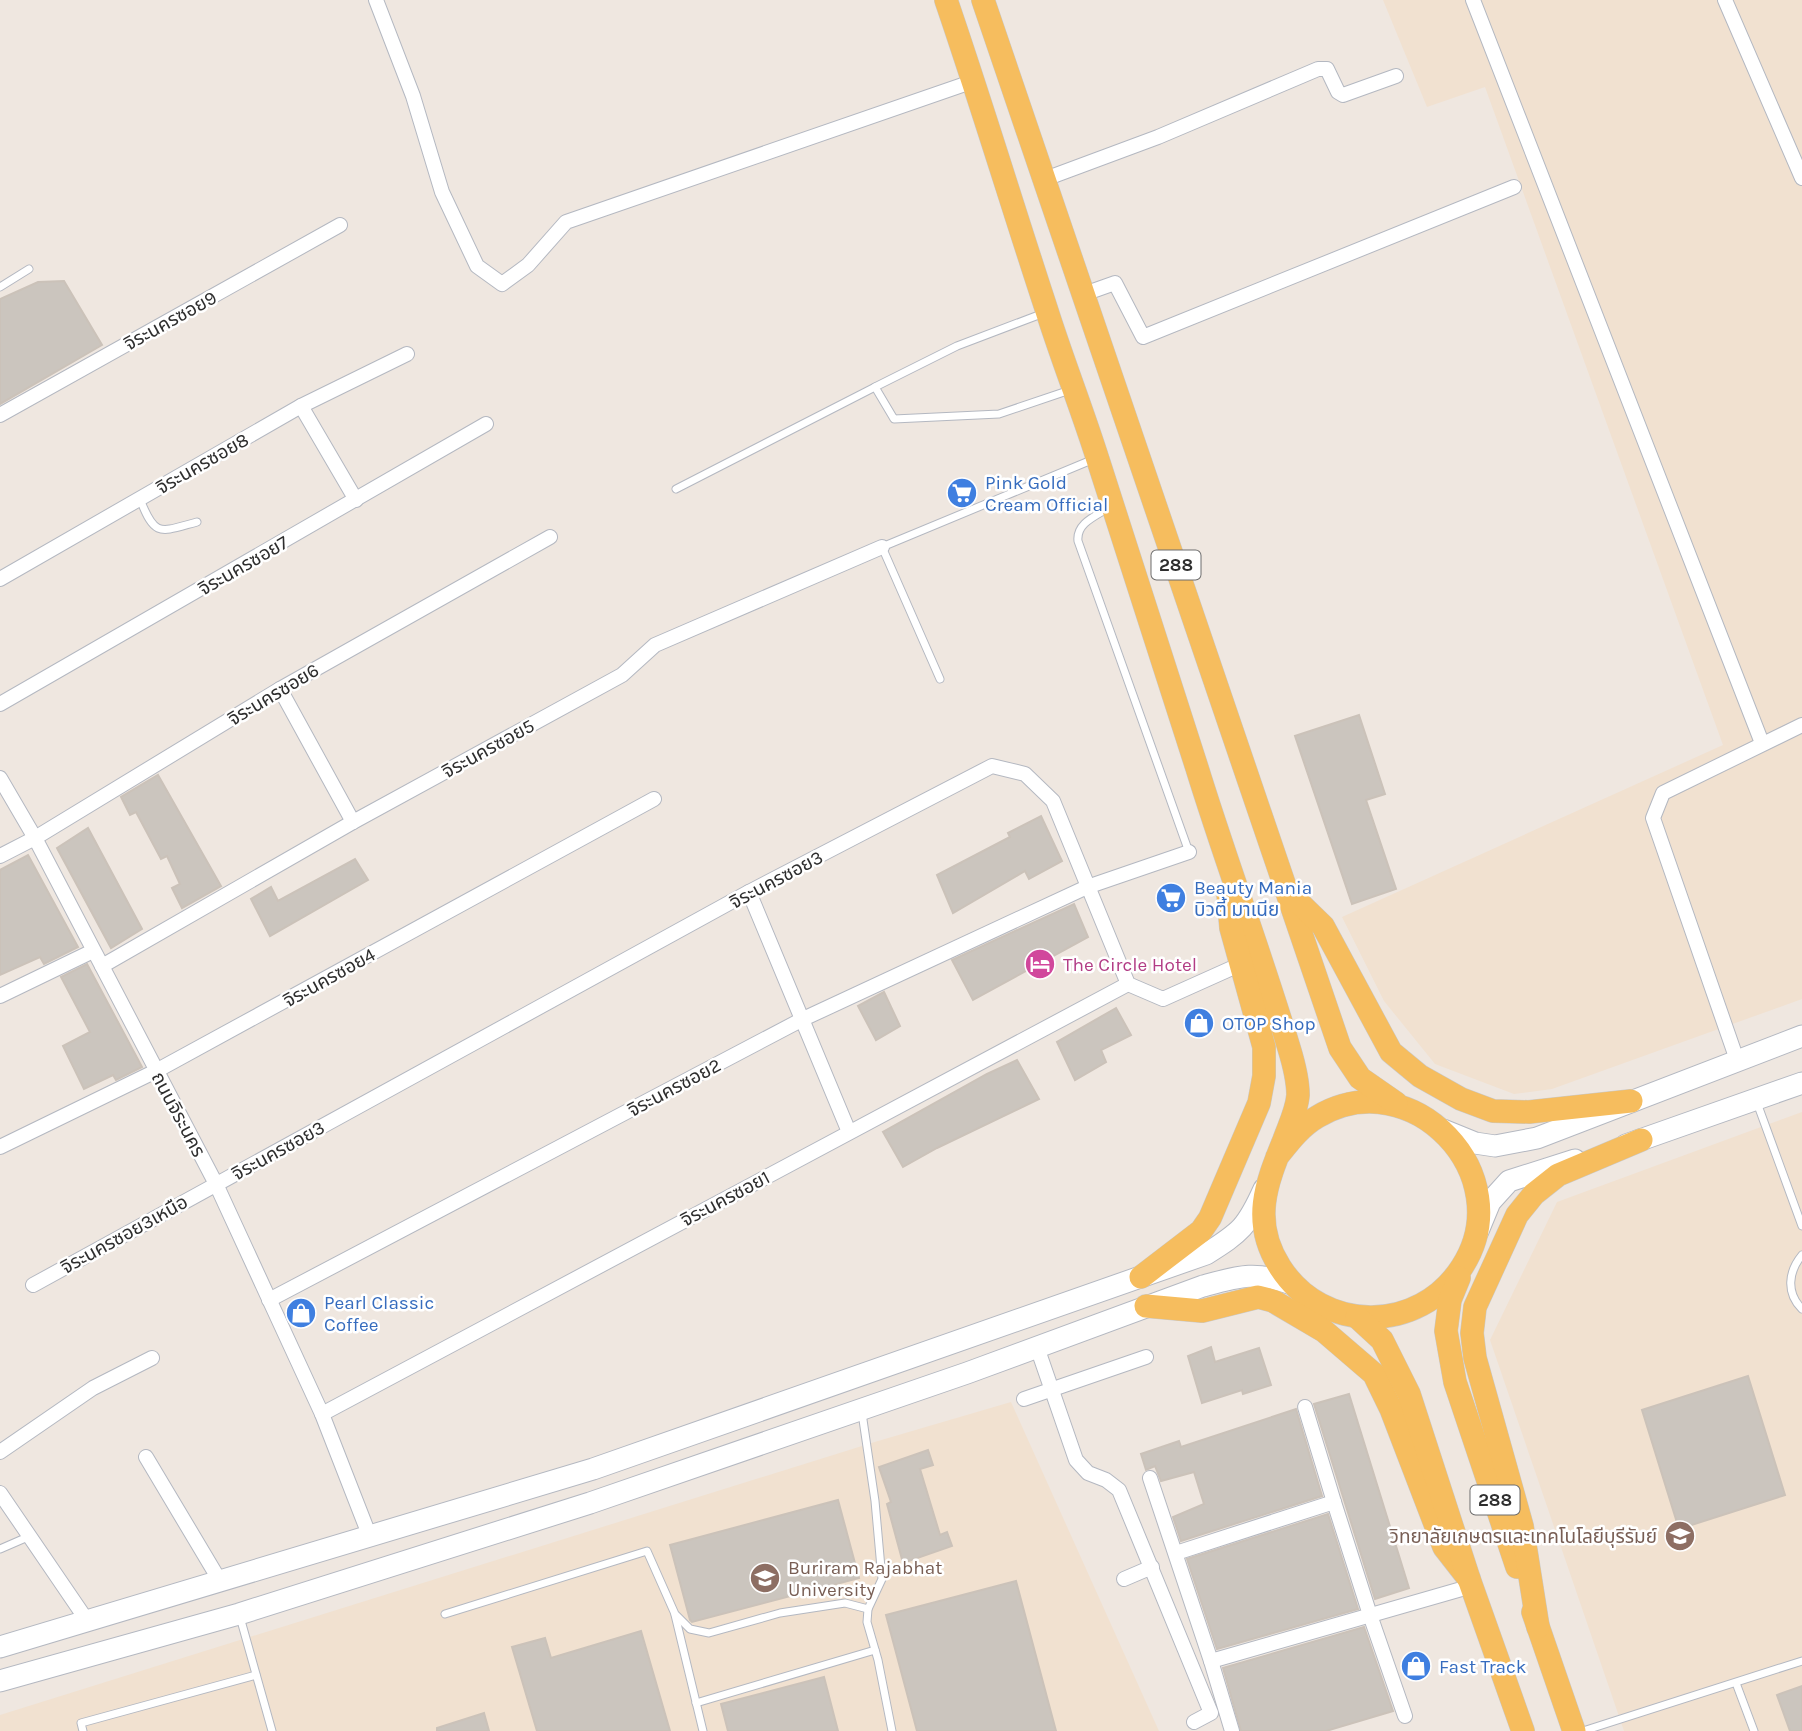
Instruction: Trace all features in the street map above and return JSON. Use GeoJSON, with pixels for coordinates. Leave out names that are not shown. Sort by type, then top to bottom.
{"type":"FeatureCollection","features":[{"type":"Feature","properties":{"kind":"main road","name":"288"},"geometry":{"type":"LineString","coordinates":[[946,0],[1097,458],[1226,862],[1291,1053],[1298,1095],[1292,1121],[1277,1157]]}},
{"type":"Feature","properties":{"kind":"main road","name":"288"},"geometry":{"type":"LineString","coordinates":[[983,0],[1340,1048],[1360,1078],[1402,1106]]}},
{"type":"Feature","properties":{"kind":"main road"},"geometry":{"type":"LineString","coordinates":[[1141,1277],[1201,1231],[1210,1218],[1259,1103],[1264,1076],[1264,1047],[1231,929],[1226,862]]}},
{"type":"Feature","properties":{"kind":"main road"},"geometry":{"type":"LineString","coordinates":[[1286,891],[1323,926],[1391,1052],[1420,1076],[1461,1099],[1493,1111],[1530,1112],[1631,1101]]}},
{"type":"Feature","properties":{"kind":"main road"},"geometry":{"type":"LineString","coordinates":[[1443,1130],[1475,1143],[1495,1146],[1537,1138],[1802,1036]]}},
{"type":"Feature","properties":{"kind":"main road"},"geometry":{"type":"LineString","coordinates":[[1266,1184],[1263,1211],[1267,1237],[1276,1262],[1292,1284],[1321,1306],[1357,1317],[1388,1317],[1418,1307],[1444,1290],[1464,1265],[1490,1202],[1509,1181],[1641,1140],[1802,1083]]}},
{"type":"Feature","properties":{"kind":"main road"},"geometry":{"type":"LineString","coordinates":[[0,1647],[593,1469],[1206,1254],[1235,1236],[1251,1218],[1277,1157],[1295,1134],[1317,1116],[1344,1105],[1373,1102],[1402,1106],[1424,1116],[1443,1130],[1463,1154],[1475,1183],[1478,1213],[1473,1244]]}},
{"type":"Feature","properties":{"kind":"main road"},"geometry":{"type":"LineString","coordinates":[[1538,1627],[1522,1525],[1475,1358],[1472,1333],[1475,1307],[1517,1215],[1534,1194],[1558,1175],[1641,1140]]}},
{"type":"Feature","properties":{"kind":"main road","name":"288"},"geometry":{"type":"LineString","coordinates":[[1464,1265],[1450,1300],[1446,1331],[1455,1382],[1574,1731]]}},
{"type":"Feature","properties":{"kind":"main road"},"geometry":{"type":"LineString","coordinates":[[0,1681],[239,1614],[590,1503],[862,1409],[1203,1286],[1243,1275],[1269,1276],[1292,1284]]}},
{"type":"Feature","properties":{"kind":"main road"},"geometry":{"type":"LineString","coordinates":[[1146,1306],[1202,1311],[1258,1297],[1273,1301],[1324,1331],[1374,1374],[1391,1409],[1444,1547],[1470,1583]]}},
{"type":"Feature","properties":{"kind":"main road","name":"288"},"geometry":{"type":"LineString","coordinates":[[1357,1317],[1382,1340],[1409,1394],[1470,1583],[1523,1731]]}},
{"type":"Feature","properties":{"kind":"street"},"geometry":{"type":"LineString","coordinates":[[376,0],[413,96],[442,192],[477,266],[502,284],[528,265],[566,222],[974,81]]}},
{"type":"Feature","properties":{"kind":"street"},"geometry":{"type":"LineString","coordinates":[[1474,0],[1762,743]]}},
{"type":"Feature","properties":{"kind":"street"},"geometry":{"type":"LineString","coordinates":[[1725,0],[1802,178]]}},
{"type":"Feature","properties":{"kind":"street"},"geometry":{"type":"LineString","coordinates":[[1045,179],[1158,137],[1318,69],[1327,69],[1338,92],[1343,95],[1396,76]]}},
{"type":"Feature","properties":{"kind":"street"},"geometry":{"type":"LineString","coordinates":[[1084,294],[1115,283],[1143,337],[1514,187]]}},
{"type":"Feature","properties":{"kind":"street","name":"จิระนครซอย9"},"geometry":{"type":"LineString","coordinates":[[0,415],[340,225]]}},
{"type":"Feature","properties":{"kind":"street","name":"จิระนครซอย8"},"geometry":{"type":"LineString","coordinates":[[0,579],[301,406],[407,354]]}},
{"type":"Feature","properties":{"kind":"street"},"geometry":{"type":"LineString","coordinates":[[301,406],[356,500]]}},
{"type":"Feature","properties":{"kind":"street","name":"จิระนครซอย7"},"geometry":{"type":"LineString","coordinates":[[0,704],[486,424]]}},
{"type":"Feature","properties":{"kind":"street","name":"จิระนครซอย6"},"geometry":{"type":"LineString","coordinates":[[0,856],[35,838],[280,689],[550,537]]}},
{"type":"Feature","properties":{"kind":"street","name":"จิระนครซอย5"},"geometry":{"type":"LineString","coordinates":[[102,966],[353,822],[622,675],[655,645],[882,547]]}},
{"type":"Feature","properties":{"kind":"street"},"geometry":{"type":"LineString","coordinates":[[280,689],[353,822]]}},
{"type":"Feature","properties":{"kind":"street"},"geometry":{"type":"LineString","coordinates":[[1737,1060],[1653,818],[1663,793],[1802,725]]}},
{"type":"Feature","properties":{"kind":"street","name":"จิระนครซอย3"},"geometry":{"type":"LineString","coordinates":[[216,1184],[749,892],[992,766],[1025,774],[1053,801],[1128,984]]}},
{"type":"Feature","properties":{"kind":"street","name":"ถนนจิระนคร"},"geometry":{"type":"LineString","coordinates":[[0,778],[35,838],[216,1184],[322,1414],[370,1537]]}},
{"type":"Feature","properties":{"kind":"street","name":"จิระนครซอย4"},"geometry":{"type":"LineString","coordinates":[[0,1147],[156,1071],[654,799]]}},
{"type":"Feature","properties":{"kind":"street","name":"จิระนครซอย2"},"geometry":{"type":"LineString","coordinates":[[269,1300],[803,1019],[1087,887],[1189,852]]}},
{"type":"Feature","properties":{"kind":"street"},"geometry":{"type":"LineString","coordinates":[[749,892],[849,1132]]}},
{"type":"Feature","properties":{"kind":"street"},"geometry":{"type":"LineString","coordinates":[[0,996],[93,951]]}},
{"type":"Feature","properties":{"kind":"street"},"geometry":{"type":"LineString","coordinates":[[1128,984],[1163,999],[1241,964]]}},
{"type":"Feature","properties":{"kind":"street","name":"จิระนครซอย1"},"geometry":{"type":"LineString","coordinates":[[322,1414],[1128,984]]}},
{"type":"Feature","properties":{"kind":"street","name":"จิระนครซอย3เหนือ"},"geometry":{"type":"LineString","coordinates":[[33,1284],[216,1184]]}},
{"type":"Feature","properties":{"kind":"street"},"geometry":{"type":"LineString","coordinates":[[1037,1347],[1076,1460],[1088,1473],[1106,1480],[1119,1490],[1152,1567],[1211,1713],[1194,1722]]}},
{"type":"Feature","properties":{"kind":"street"},"geometry":{"type":"LineString","coordinates":[[0,1452],[93,1388],[152,1357]]}},
{"type":"Feature","properties":{"kind":"street"},"geometry":{"type":"LineString","coordinates":[[1024,1399],[1146,1357]]}},
{"type":"Feature","properties":{"kind":"street"},"geometry":{"type":"LineString","coordinates":[[1305,1407],[1370,1615],[1405,1716]]}},
{"type":"Feature","properties":{"kind":"street"},"geometry":{"type":"LineString","coordinates":[[146,1457],[220,1581]]}},
{"type":"Feature","properties":{"kind":"street"},"geometry":{"type":"LineString","coordinates":[[1150,1478],[1211,1661],[1231,1731]]}},
{"type":"Feature","properties":{"kind":"street"},"geometry":{"type":"LineString","coordinates":[[0,1493],[88,1622]]}},
{"type":"Feature","properties":{"kind":"street"},"geometry":{"type":"LineString","coordinates":[[1176,1553],[1334,1502]]}},
{"type":"Feature","properties":{"kind":"street"},"geometry":{"type":"LineString","coordinates":[[1124,1579],[1152,1567]]}},
{"type":"Feature","properties":{"kind":"street"},"geometry":{"type":"LineString","coordinates":[[1211,1661],[1470,1583]]}},
{"type":"Feature","properties":{"kind":"lane"},"geometry":{"type":"LineString","coordinates":[[0,287],[29,269]]}},
{"type":"Feature","properties":{"kind":"lane"},"geometry":{"type":"LineString","coordinates":[[676,489],[957,346],[1047,312]]}},
{"type":"Feature","properties":{"kind":"lane"},"geometry":{"type":"LineString","coordinates":[[875,387],[894,418],[999,414],[1074,389]]}},
{"type":"Feature","properties":{"kind":"lane"},"geometry":{"type":"LineString","coordinates":[[940,679],[882,547],[1097,458]]}},
{"type":"Feature","properties":{"kind":"lane"},"geometry":{"type":"LineString","coordinates":[[139,498],[154,528],[167,530],[197,522]]}},
{"type":"Feature","properties":{"kind":"lane"},"geometry":{"type":"LineString","coordinates":[[1112,505],[1082,526],[1077,533],[1078,541],[1189,852]]}},
{"type":"Feature","properties":{"kind":"lane"},"geometry":{"type":"LineString","coordinates":[[1756,1100],[1802,1227]]}},
{"type":"Feature","properties":{"kind":"lane"},"geometry":{"type":"LineString","coordinates":[[1802,1255],[1790,1277],[1791,1292],[1802,1308]]}},
{"type":"Feature","properties":{"kind":"lane"},"geometry":{"type":"LineString","coordinates":[[862,1409],[875,1501],[882,1579],[868,1609],[867,1622],[892,1731]]}},
{"type":"Feature","properties":{"kind":"lane"},"geometry":{"type":"LineString","coordinates":[[0,1549],[30,1536]]}},
{"type":"Feature","properties":{"kind":"lane"},"geometry":{"type":"LineString","coordinates":[[445,1614],[647,1552],[675,1614],[703,1731]]}},
{"type":"Feature","properties":{"kind":"lane"},"geometry":{"type":"LineString","coordinates":[[675,1614],[690,1629],[709,1633],[780,1613],[829,1605],[845,1603],[868,1609]]}},
{"type":"Feature","properties":{"kind":"lane"},"geometry":{"type":"LineString","coordinates":[[239,1614],[272,1731]]}},
{"type":"Feature","properties":{"kind":"lane"},"geometry":{"type":"LineString","coordinates":[[696,1703],[875,1650]]}},
{"type":"Feature","properties":{"kind":"lane"},"geometry":{"type":"LineString","coordinates":[[1583,1731],[1802,1661]]}},
{"type":"Feature","properties":{"kind":"lane"},"geometry":{"type":"LineString","coordinates":[[83,1731],[81,1723],[256,1675]]}},
{"type":"Feature","properties":{"kind":"lane"},"geometry":{"type":"LineString","coordinates":[[1736,1683],[1754,1731]]}},
{"type":"Feature","properties":{"kind":"shaded area"},"geometry":{"type":"Polygon","coordinates":[[[1383,0],[1802,0],[1802,999],[1552,1089],[1514,1094],[1435,1064],[1384,1001],[1342,917],[1723,745],[1485,87],[1427,107],[1383,0]]]}},
{"type":"Feature","properties":{"kind":"shaded area","name":"วิทยาลัยเกษตรและเทคโนโลยีบุรีรัมย์"},"geometry":{"type":"Polygon","coordinates":[[[1802,1112],[1802,1731],[1624,1731],[1490,1340],[1557,1202],[1802,1112]]]}},
{"type":"Feature","properties":{"kind":"shaded area","name":"Buriram Rajabhat University"},"geometry":{"type":"Polygon","coordinates":[[[1011,1402],[1159,1731],[0,1731],[0,1715],[1011,1402]]]}},
{"type":"Feature","properties":{"kind":"building"},"geometry":{"type":"Polygon","coordinates":[[[64,281],[102,345],[0,404],[0,299],[38,282],[64,281]]]}},
{"type":"Feature","properties":{"kind":"building"},"geometry":{"type":"Polygon","coordinates":[[[1359,715],[1385,794],[1366,800],[1396,889],[1352,904],[1295,736],[1359,715]]]}},
{"type":"Feature","properties":{"kind":"building"},"geometry":{"type":"Polygon","coordinates":[[[158,775],[221,886],[182,908],[172,888],[180,884],[167,856],[161,859],[136,812],[130,815],[121,797],[158,775]]]}},
{"type":"Feature","properties":{"kind":"building"},"geometry":{"type":"Polygon","coordinates":[[[1041,816],[1062,861],[1029,879],[1025,871],[953,913],[937,875],[1010,837],[1008,833],[1041,816]]]}},
{"type":"Feature","properties":{"kind":"building"},"geometry":{"type":"Polygon","coordinates":[[[88,828],[142,929],[111,948],[57,848],[88,828]]]}},
{"type":"Feature","properties":{"kind":"building"},"geometry":{"type":"Polygon","coordinates":[[[28,855],[78,947],[44,964],[40,957],[0,975],[0,870],[28,855]]]}},
{"type":"Feature","properties":{"kind":"building"},"geometry":{"type":"Polygon","coordinates":[[[355,859],[368,880],[270,936],[251,899],[271,887],[278,901],[355,859]]]}},
{"type":"Feature","properties":{"kind":"building"},"geometry":{"type":"Polygon","coordinates":[[[1074,904],[1088,937],[973,1000],[952,960],[1074,904]]]}},
{"type":"Feature","properties":{"kind":"building"},"geometry":{"type":"Polygon","coordinates":[[[87,964],[142,1067],[116,1080],[113,1075],[84,1089],[63,1046],[90,1032],[61,977],[87,964]]]}},
{"type":"Feature","properties":{"kind":"building"},"geometry":{"type":"Polygon","coordinates":[[[884,992],[900,1026],[876,1040],[858,1006],[884,992]]]}},
{"type":"Feature","properties":{"kind":"building"},"geometry":{"type":"Polygon","coordinates":[[[1116,1008],[1131,1035],[1101,1050],[1106,1062],[1075,1080],[1057,1042],[1116,1008]]]}},
{"type":"Feature","properties":{"kind":"building"},"geometry":{"type":"Polygon","coordinates":[[[1017,1060],[1039,1099],[903,1167],[883,1132],[1017,1060]]]}},
{"type":"Feature","properties":{"kind":"building"},"geometry":{"type":"Polygon","coordinates":[[[1211,1347],[1215,1362],[1259,1348],[1271,1385],[1243,1394],[1242,1390],[1202,1403],[1188,1356],[1211,1347]]]}},
{"type":"Feature","properties":{"kind":"building"},"geometry":{"type":"Polygon","coordinates":[[[1748,1376],[1785,1495],[1679,1529],[1642,1410],[1748,1376]]]}},
{"type":"Feature","properties":{"kind":"building"},"geometry":{"type":"Polygon","coordinates":[[[1349,1394],[1409,1588],[1375,1599],[1314,1404],[1349,1394]]]}},
{"type":"Feature","properties":{"kind":"building"},"geometry":{"type":"Polygon","coordinates":[[[1296,1409],[1322,1496],[1181,1541],[1173,1517],[1204,1504],[1194,1472],[1161,1481],[1155,1466],[1146,1470],[1141,1454],[1179,1441],[1181,1447],[1296,1409]]]}},
{"type":"Feature","properties":{"kind":"building"},"geometry":{"type":"Polygon","coordinates":[[[928,1450],[933,1465],[920,1469],[940,1535],[947,1532],[952,1546],[903,1563],[887,1504],[891,1502],[879,1467],[928,1450]]]}},
{"type":"Feature","properties":{"kind":"building"},"geometry":{"type":"Polygon","coordinates":[[[838,1500],[859,1578],[692,1622],[690,1620],[670,1545],[838,1500]]]}},
{"type":"Feature","properties":{"kind":"building"},"geometry":{"type":"Polygon","coordinates":[[[1328,1514],[1358,1609],[1217,1649],[1187,1559],[1328,1514]]]}},
{"type":"Feature","properties":{"kind":"building"},"geometry":{"type":"Polygon","coordinates":[[[1016,1581],[1056,1731],[917,1731],[886,1615],[1016,1581]]]}},
{"type":"Feature","properties":{"kind":"building"},"geometry":{"type":"Polygon","coordinates":[[[1364,1627],[1393,1711],[1326,1731],[1241,1731],[1223,1668],[1364,1627]]]}},
{"type":"Feature","properties":{"kind":"building"},"geometry":{"type":"Polygon","coordinates":[[[641,1631],[670,1731],[537,1731],[512,1647],[545,1638],[551,1658],[641,1631]]]}},
{"type":"Feature","properties":{"kind":"building"},"geometry":{"type":"Polygon","coordinates":[[[824,1677],[838,1731],[728,1731],[721,1704],[824,1677]]]}},
{"type":"Feature","properties":{"kind":"building"},"geometry":{"type":"Polygon","coordinates":[[[1802,1686],[1802,1731],[1790,1731],[1777,1695],[1802,1686]]]}},
{"type":"Feature","properties":{"kind":"building"},"geometry":{"type":"Polygon","coordinates":[[[484,1713],[489,1731],[437,1731],[437,1728],[484,1713]]]}},
{"type":"Feature","properties":{"kind":"place","name":"Pink Gold Cream Official"},"geometry":{"type":"Point","coordinates":[962,493]}},
{"type":"Feature","properties":{"kind":"place","name":"Beauty Mania บิวตี้ มาเนีย"},"geometry":{"type":"Point","coordinates":[1171,898]}},
{"type":"Feature","properties":{"kind":"place","name":"The Circle Hotel"},"geometry":{"type":"Point","coordinates":[1040,964]}},
{"type":"Feature","properties":{"kind":"place","name":"OTOP Shop"},"geometry":{"type":"Point","coordinates":[1199,1023]}},
{"type":"Feature","properties":{"kind":"place","name":"Pearl Classic Coffee"},"geometry":{"type":"Point","coordinates":[301,1313]}},
{"type":"Feature","properties":{"kind":"place","name":"วิทยาลัยเกษตรและเทคโนโลยีบุรีรัมย์"},"geometry":{"type":"Point","coordinates":[1680,1536]}},
{"type":"Feature","properties":{"kind":"place","name":"Buriram Rajabhat University"},"geometry":{"type":"Point","coordinates":[765,1578]}},
{"type":"Feature","properties":{"kind":"place","name":"Fast Track"},"geometry":{"type":"Point","coordinates":[1416,1666]}}]}
